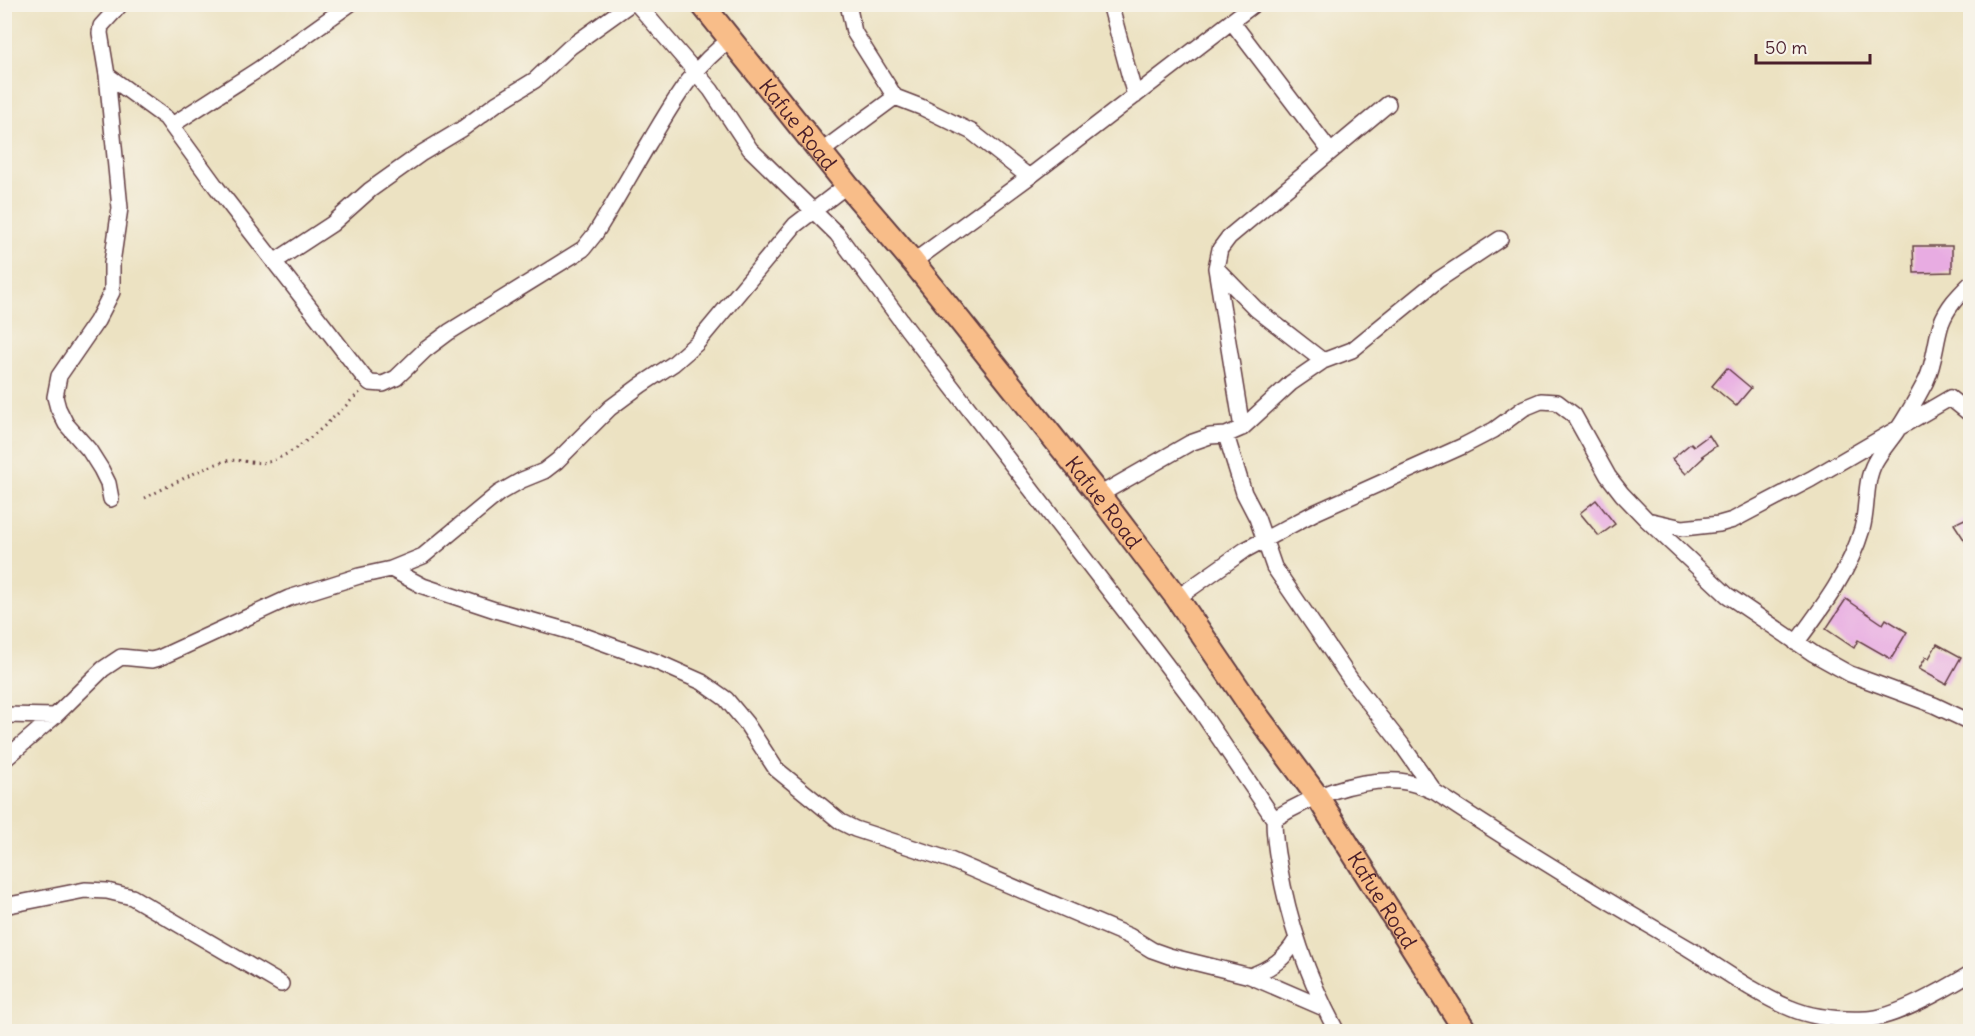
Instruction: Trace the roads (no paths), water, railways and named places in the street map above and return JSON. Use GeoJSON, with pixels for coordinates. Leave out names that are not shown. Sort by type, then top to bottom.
{"type":"FeatureCollection","features":[{"type":"Feature","properties":{"kind":"highway","name":"Kafue Road"},"geometry":{"type":"LineString","coordinates":[[702,5],[822,151],[847,185],[913,262],[1099,495],[1177,598],[1253,710],[1317,796],[1466,1032]]}},
{"type":"Feature","properties":{"kind":"street"},"geometry":{"type":"LineString","coordinates":[[111,499],[108,483],[101,469],[89,450],[66,424],[55,397],[58,376],[97,321],[112,292],[112,263],[120,208],[107,75],[100,33],[101,26],[121,4]]}},
{"type":"Feature","properties":{"kind":"street"},"geometry":{"type":"LineString","coordinates":[[172,125],[259,69],[350,4]]}},
{"type":"Feature","properties":{"kind":"street"},"geometry":{"type":"LineString","coordinates":[[273,262],[332,224],[369,190],[535,80],[570,47],[630,4]]}},
{"type":"Feature","properties":{"kind":"street"},"geometry":{"type":"LineString","coordinates":[[637,4],[695,70],[727,112],[750,148],[837,234],[908,330],[1198,707],[1274,819],[1274,834],[1282,881],[1296,940],[1324,1008],[1337,1032]]}},
{"type":"Feature","properties":{"kind":"street"},"geometry":{"type":"LineString","coordinates":[[1113,4],[1112,11],[1135,96]]}},
{"type":"Feature","properties":{"kind":"street"},"geometry":{"type":"LineString","coordinates":[[913,262],[1029,177],[1254,4]]}},
{"type":"Feature","properties":{"kind":"street"},"geometry":{"type":"LineString","coordinates":[[848,5],[854,32],[895,98],[921,107],[972,132],[1029,177]]}},
{"type":"Feature","properties":{"kind":"street"},"geometry":{"type":"LineString","coordinates":[[1232,22],[1330,151]]}},
{"type":"Feature","properties":{"kind":"street"},"geometry":{"type":"LineString","coordinates":[[107,75],[159,111],[172,125],[273,262],[363,376],[370,383],[383,384],[396,378],[425,350],[449,332],[583,249],[595,234],[670,107],[695,70],[731,39]]}},
{"type":"Feature","properties":{"kind":"street"},"geometry":{"type":"LineString","coordinates":[[822,151],[895,98]]}},
{"type":"Feature","properties":{"kind":"street"},"geometry":{"type":"LineString","coordinates":[[1242,428],[1216,268],[1220,249],[1229,237],[1388,104]]}},
{"type":"Feature","properties":{"kind":"street"},"geometry":{"type":"LineString","coordinates":[[4,760],[55,716],[103,669],[121,657],[152,660],[159,658],[289,598],[359,576],[390,569],[423,556],[499,494],[544,471],[557,461],[610,408],[673,364],[697,343],[795,225],[847,185]]}},
{"type":"Feature","properties":{"kind":"street"},"geometry":{"type":"LineString","coordinates":[[1099,495],[1190,443],[1210,436],[1226,435],[1242,428],[1292,383],[1323,361],[1352,350],[1438,280],[1500,239]]}},
{"type":"Feature","properties":{"kind":"street"},"geometry":{"type":"LineString","coordinates":[[1216,268],[1256,309],[1323,361]]}},
{"type":"Feature","properties":{"kind":"street"},"geometry":{"type":"LineString","coordinates":[[1796,643],[1847,567],[1863,527],[1874,463],[1897,430],[1930,371],[1941,324],[1947,310],[1957,296],[1971,284]]}},
{"type":"Feature","properties":{"kind":"street"},"geometry":{"type":"LineString","coordinates":[[1647,520],[1683,528],[1733,520],[1775,499],[1950,398],[1971,414]]}},
{"type":"Feature","properties":{"kind":"street"},"geometry":{"type":"LineString","coordinates":[[1177,598],[1263,540],[1314,513],[1464,446],[1494,430],[1524,408],[1541,401],[1557,402],[1574,415],[1608,476],[1647,520],[1727,595],[1796,643],[1850,674],[1934,705],[1971,722]]}},
{"type":"Feature","properties":{"kind":"street"},"geometry":{"type":"LineString","coordinates":[[1226,435],[1244,493],[1257,518],[1274,567],[1331,652],[1435,792]]}},
{"type":"Feature","properties":{"kind":"street"},"geometry":{"type":"LineString","coordinates":[[390,569],[423,586],[579,634],[657,662],[702,682],[726,699],[746,723],[776,769],[841,822],[950,860],[1129,936],[1152,950],[1250,976],[1324,1008]]}},
{"type":"Feature","properties":{"kind":"street"},"geometry":{"type":"LineString","coordinates":[[4,715],[55,716]]}},
{"type":"Feature","properties":{"kind":"street"},"geometry":{"type":"LineString","coordinates":[[1274,819],[1317,796],[1357,785],[1400,781],[1418,785],[1435,792],[1564,875],[1789,1008],[1810,1015],[1869,1019],[1898,1011],[1971,974]]}},
{"type":"Feature","properties":{"kind":"street"},"geometry":{"type":"LineString","coordinates":[[4,906],[85,890],[107,891],[132,897],[281,984]]}},
{"type":"Feature","properties":{"kind":"street"},"geometry":{"type":"LineString","coordinates":[[1250,976],[1278,962],[1289,952],[1296,940]]}}]}
